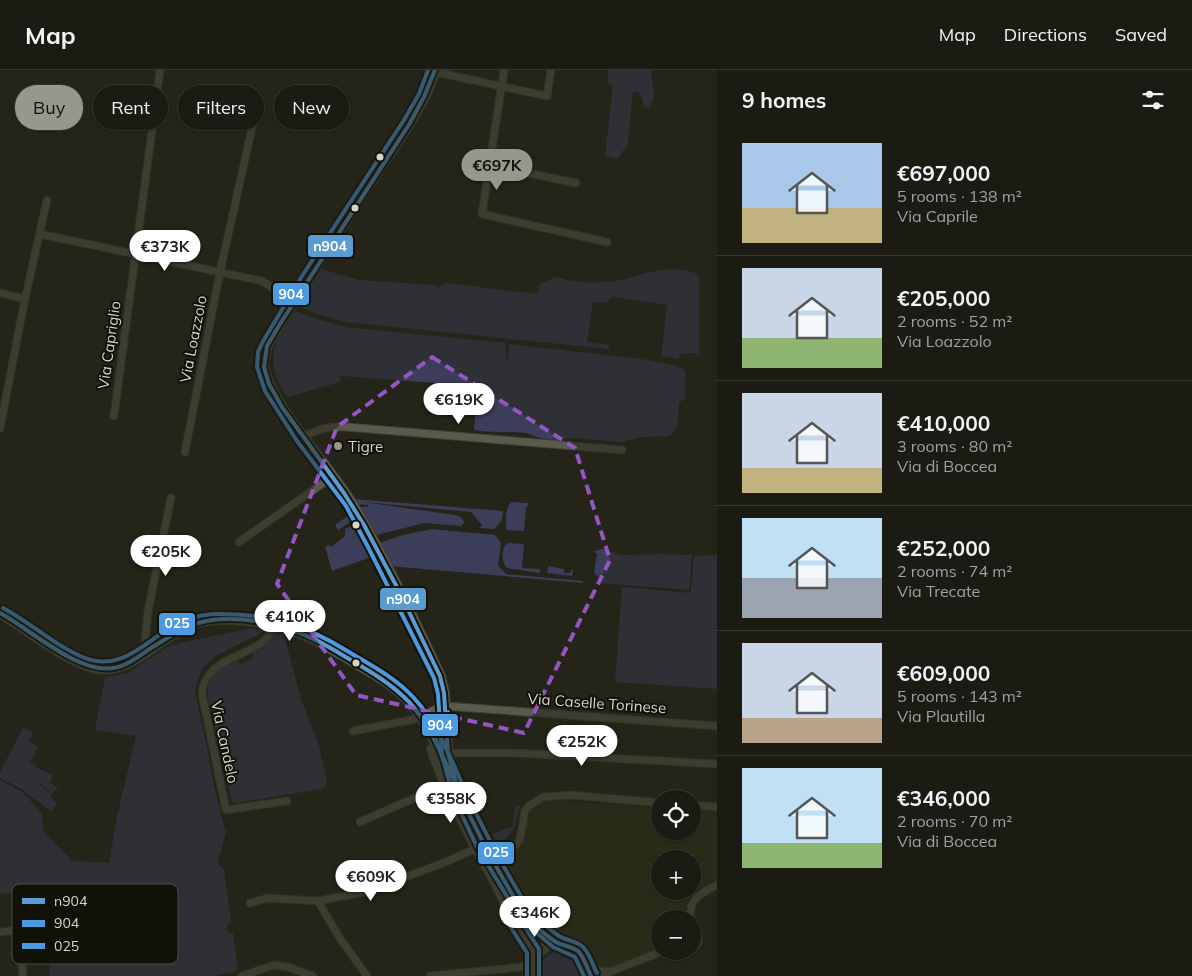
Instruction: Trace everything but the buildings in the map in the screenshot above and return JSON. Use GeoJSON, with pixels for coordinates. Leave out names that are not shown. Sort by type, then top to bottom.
{"type":"FeatureCollection","features":[{"type":"Feature","properties":{"kind":"main road"},"geometry":{"type":"LineString","coordinates":[[435,71],[430,86],[407,127],[293,301],[267,346],[264,353],[263,366],[271,388],[302,437],[351,503],[374,544],[440,676],[444,692],[448,753],[459,794]]}},
{"type":"Feature","properties":{"kind":"main road"},"geometry":{"type":"LineString","coordinates":[[0,613],[76,661],[88,666],[104,669],[115,668],[130,662],[177,631],[202,621],[235,620],[275,624],[314,638],[390,684],[405,697],[440,751],[498,889],[515,925],[531,947],[533,967]]}},
{"type":"Feature","properties":{"kind":"main road"},"geometry":{"type":"LineString","coordinates":[[422,721],[445,706]]}},
{"type":"Feature","properties":{"kind":"main road"},"geometry":{"type":"LineString","coordinates":[[422,721],[446,784],[480,846],[516,900],[528,917],[557,942],[580,953],[589,971]]}},
{"type":"Feature","properties":{"kind":"main road"},"geometry":{"type":"LineString","coordinates":[[533,967],[543,948],[557,942]]}},
{"type":"Feature","properties":{"kind":"street","name":"Via Capriglio"},"geometry":{"type":"LineString","coordinates":[[114,416],[160,70]]}},
{"type":"Feature","properties":{"kind":"street"},"geometry":{"type":"LineString","coordinates":[[504,70],[482,214],[607,242]]}},
{"type":"Feature","properties":{"kind":"street"},"geometry":{"type":"LineString","coordinates":[[435,71],[547,96],[551,70]]}},
{"type":"Feature","properties":{"kind":"street","name":"Via Loazzolo"},"geometry":{"type":"LineString","coordinates":[[185,452],[220,272],[251,130]]}},
{"type":"Feature","properties":{"kind":"street"},"geometry":{"type":"LineString","coordinates":[[489,165],[576,183]]}},
{"type":"Feature","properties":{"kind":"street"},"geometry":{"type":"LineString","coordinates":[[0,428],[25,299],[47,200]]}},
{"type":"Feature","properties":{"kind":"street"},"geometry":{"type":"LineString","coordinates":[[40,234],[262,281],[293,301]]}},
{"type":"Feature","properties":{"kind":"street"},"geometry":{"type":"LineString","coordinates":[[0,293],[25,299]]}},
{"type":"Feature","properties":{"kind":"street"},"geometry":{"type":"LineString","coordinates":[[302,437],[329,426],[622,450]]}},
{"type":"Feature","properties":{"kind":"street"},"geometry":{"type":"LineString","coordinates":[[239,542],[332,477]]}},
{"type":"Feature","properties":{"kind":"street"},"geometry":{"type":"LineString","coordinates":[[144,653],[148,611],[171,498]]}},
{"type":"Feature","properties":{"kind":"street","name":"Via Candelo"},"geometry":{"type":"LineString","coordinates":[[275,624],[263,641],[214,669],[205,680],[202,694],[226,810],[287,802]]}},
{"type":"Feature","properties":{"kind":"street","name":"Via Caselle Torinese"},"geometry":{"type":"LineString","coordinates":[[445,706],[717,726]]}},
{"type":"Feature","properties":{"kind":"street"},"geometry":{"type":"LineString","coordinates":[[353,730],[422,721]]}},
{"type":"Feature","properties":{"kind":"street"},"geometry":{"type":"LineString","coordinates":[[448,753],[511,752],[717,764]]}},
{"type":"Feature","properties":{"kind":"street"},"geometry":{"type":"LineString","coordinates":[[360,822],[446,784]]}},
{"type":"Feature","properties":{"kind":"street"},"geometry":{"type":"LineString","coordinates":[[503,878],[504,860],[509,850],[520,839],[525,811],[543,797],[572,795],[651,802]]}},
{"type":"Feature","properties":{"kind":"street"},"geometry":{"type":"LineString","coordinates":[[701,806],[717,807]]}},
{"type":"Feature","properties":{"kind":"street"},"geometry":{"type":"LineString","coordinates":[[250,903],[268,898],[318,901],[371,890],[441,864],[480,846],[497,850],[509,850]]}},
{"type":"Feature","properties":{"kind":"street"},"geometry":{"type":"LineString","coordinates":[[690,910],[696,897],[717,885]]}},
{"type":"Feature","properties":{"kind":"street"},"geometry":{"type":"LineString","coordinates":[[318,901],[339,937],[366,976]]}},
{"type":"Feature","properties":{"kind":"street"},"geometry":{"type":"LineString","coordinates":[[604,976],[651,956]]}},
{"type":"Feature","properties":{"kind":"street"},"geometry":{"type":"LineString","coordinates":[[242,976],[273,965],[288,967],[313,976]]}},
{"type":"Feature","properties":{"kind":"street"},"geometry":{"type":"LineString","coordinates":[[430,976],[533,967]]}},
{"type":"Feature","properties":{"kind":"street"},"geometry":{"type":"LineString","coordinates":[[589,971],[612,971]]}},
{"type":"Feature","properties":{"kind":"highlighted area"},"geometry":{"type":"Polygon","coordinates":[[[432,357],[575,448],[610,560],[524,733],[356,695],[277,584],[337,427],[432,357]]]}},
{"type":"Feature","properties":{"kind":"shaded area"},"geometry":{"type":"Polygon","coordinates":[[[608,70],[651,70],[654,96],[650,108],[644,107],[640,93],[633,91],[628,144],[617,159],[605,156],[613,85],[608,84],[608,70]]]}},
{"type":"Feature","properties":{"kind":"shaded area"},"geometry":{"type":"Polygon","coordinates":[[[321,269],[359,280],[435,285],[439,287],[446,283],[537,294],[540,284],[556,277],[571,281],[602,282],[621,280],[659,271],[683,270],[697,274],[699,279],[699,356],[694,353],[682,353],[678,359],[661,356],[667,305],[612,297],[606,303],[593,302],[587,342],[609,345],[609,349],[345,322],[311,312],[303,308],[300,303],[321,269]]]}},
{"type":"Feature","properties":{"kind":"shaded area"},"geometry":{"type":"Polygon","coordinates":[[[296,311],[345,327],[506,343],[506,360],[508,360],[509,344],[649,360],[677,366],[685,370],[685,398],[679,403],[677,426],[670,435],[637,438],[622,442],[569,438],[561,440],[541,438],[526,433],[474,430],[477,386],[341,376],[340,382],[287,397],[275,372],[273,357],[277,340],[296,311]]]}},
{"type":"Feature","properties":{"kind":"shaded area"},"geometry":{"type":"Polygon","coordinates":[[[354,499],[503,511],[502,520],[494,529],[480,528],[482,525],[471,512],[363,502],[455,515],[461,518],[464,523],[461,526],[425,523],[376,535],[360,507],[368,507],[368,505],[358,504],[354,499]]]}},
{"type":"Feature","properties":{"kind":"shaded area"},"geometry":{"type":"Polygon","coordinates":[[[511,502],[528,503],[524,531],[507,530],[506,528],[507,511],[511,502]]]}},
{"type":"Feature","properties":{"kind":"shaded area"},"geometry":{"type":"Polygon","coordinates":[[[352,513],[355,518],[338,530],[335,525],[352,513]]]}},
{"type":"Feature","properties":{"kind":"shaded area"},"geometry":{"type":"Polygon","coordinates":[[[358,523],[374,556],[332,571],[325,547],[329,545],[331,547],[345,536],[345,529],[358,523]]]}},
{"type":"Feature","properties":{"kind":"shaded area"},"geometry":{"type":"Polygon","coordinates":[[[432,529],[495,535],[501,543],[498,565],[506,574],[583,581],[583,583],[389,566],[379,543],[403,535],[432,529]]]}},
{"type":"Feature","properties":{"kind":"shaded area"},"geometry":{"type":"Polygon","coordinates":[[[507,543],[524,544],[522,568],[540,569],[540,573],[507,568],[502,556],[507,543]]]}},
{"type":"Feature","properties":{"kind":"shaded area"},"geometry":{"type":"Polygon","coordinates":[[[602,549],[622,555],[692,555],[689,590],[599,583],[600,578],[594,573],[597,553],[592,552],[602,549]]]}},
{"type":"Feature","properties":{"kind":"shaded area"},"geometry":{"type":"Polygon","coordinates":[[[717,555],[717,689],[615,682],[622,587],[691,593],[694,556],[717,555]]]}},
{"type":"Feature","properties":{"kind":"shaded area"},"geometry":{"type":"Polygon","coordinates":[[[548,566],[564,569],[564,573],[570,573],[573,570],[572,576],[547,573],[548,566]]]}},
{"type":"Feature","properties":{"kind":"shaded area"},"geometry":{"type":"Polygon","coordinates":[[[252,628],[267,630],[215,656],[202,669],[195,693],[214,786],[226,833],[218,865],[224,869],[231,922],[227,924],[228,933],[233,933],[238,970],[214,976],[50,976],[49,964],[178,964],[178,884],[12,884],[12,893],[0,894],[0,780],[22,792],[42,813],[43,831],[72,861],[109,863],[117,816],[136,736],[95,730],[105,677],[128,673],[167,647],[252,628]]]}},
{"type":"Feature","properties":{"kind":"shaded area"},"geometry":{"type":"Polygon","coordinates":[[[273,631],[283,632],[302,702],[318,742],[327,782],[325,787],[321,789],[235,803],[232,801],[224,770],[208,700],[208,688],[215,674],[227,664],[237,660],[241,664],[254,658],[252,653],[266,645],[273,631]]]}},
{"type":"Feature","properties":{"kind":"shaded area"},"geometry":{"type":"Polygon","coordinates":[[[23,728],[33,732],[29,742],[38,746],[30,763],[53,775],[49,783],[58,787],[52,794],[44,786],[35,782],[52,795],[51,797],[57,805],[51,811],[25,791],[0,778],[0,772],[23,728]]]}},
{"type":"Feature","properties":{"kind":"shaded area"},"geometry":{"type":"Polygon","coordinates":[[[551,800],[651,807],[651,840],[701,840],[701,811],[717,812],[717,881],[701,888],[701,850],[651,850],[651,900],[688,900],[687,910],[651,910],[651,952],[610,968],[598,966],[580,950],[557,936],[526,908],[506,876],[505,865],[511,850],[520,842],[525,834],[526,821],[530,812],[538,804],[551,800]]]}},
{"type":"Feature","properties":{"kind":"shaded area"},"geometry":{"type":"Polygon","coordinates":[[[515,806],[520,806],[513,831],[511,830],[509,836],[501,841],[495,840],[492,834],[513,826],[515,806]]]}},
{"type":"Feature","properties":{"kind":"shaded area"},"geometry":{"type":"Polygon","coordinates":[[[549,905],[561,933],[566,937],[565,939],[558,937],[541,922],[546,919],[549,905]]]}},
{"type":"Feature","properties":{"kind":"shaded area"},"geometry":{"type":"Polygon","coordinates":[[[567,938],[584,946],[595,961],[603,966],[594,965],[581,946],[567,938]]]}},
{"type":"Feature","properties":{"kind":"shaded area"},"geometry":{"type":"Polygon","coordinates":[[[557,951],[571,955],[583,976],[541,976],[543,960],[557,951]]]}},
{"type":"Feature","properties":{"kind":"transit line","name":"904"},"geometry":{"type":"LineString","coordinates":[[428,70],[419,94],[404,120],[302,276],[262,343],[258,352],[257,367],[265,391],[297,441],[346,506],[434,678],[438,694],[442,755],[453,796],[477,847],[523,921],[553,947],[575,957],[584,976]]}},
{"type":"Feature","properties":{"kind":"transit line","name":"n904"},"geometry":{"type":"LineString","coordinates":[[435,70],[424,97],[410,123],[267,346],[264,367],[269,384],[282,407],[344,493],[364,525],[398,589],[440,676],[444,693],[448,753],[459,794]]}},
{"type":"Feature","properties":{"kind":"transit line","name":"025"},"geometry":{"type":"LineString","coordinates":[[3,608],[63,647],[85,658],[100,661],[113,661],[126,656],[185,620],[217,614],[236,614],[286,622],[333,642],[375,667],[392,678],[423,708],[444,743],[492,845],[521,896],[553,932],[584,948],[597,973]]}},
{"type":"Feature","properties":{"kind":"transit line","name":"n904"},"geometry":{"type":"LineString","coordinates":[[0,613],[55,649],[85,664],[99,668],[113,668],[123,665],[188,627],[212,620],[228,619],[260,622],[291,630],[321,642],[364,668],[401,694],[417,712],[438,747],[480,836],[515,899],[528,917],[544,933],[556,942],[578,951],[584,959],[591,976]]}},
{"type":"Feature","properties":{"kind":"transit line","name":"904"},"geometry":{"type":"LineString","coordinates":[[444,762],[429,721],[448,712]]}},
{"type":"Feature","properties":{"kind":"transit line","name":"025"},"geometry":{"type":"LineString","coordinates":[[515,912],[539,949],[539,976]]}},
{"type":"Feature","properties":{"kind":"transit line","name":"904"},"geometry":{"type":"LineString","coordinates":[[505,918],[527,953],[527,976]]}},
{"type":"Feature","properties":{"kind":"place","name":"Tigre"},"geometry":{"type":"Point","coordinates":[338,446]}}]}
